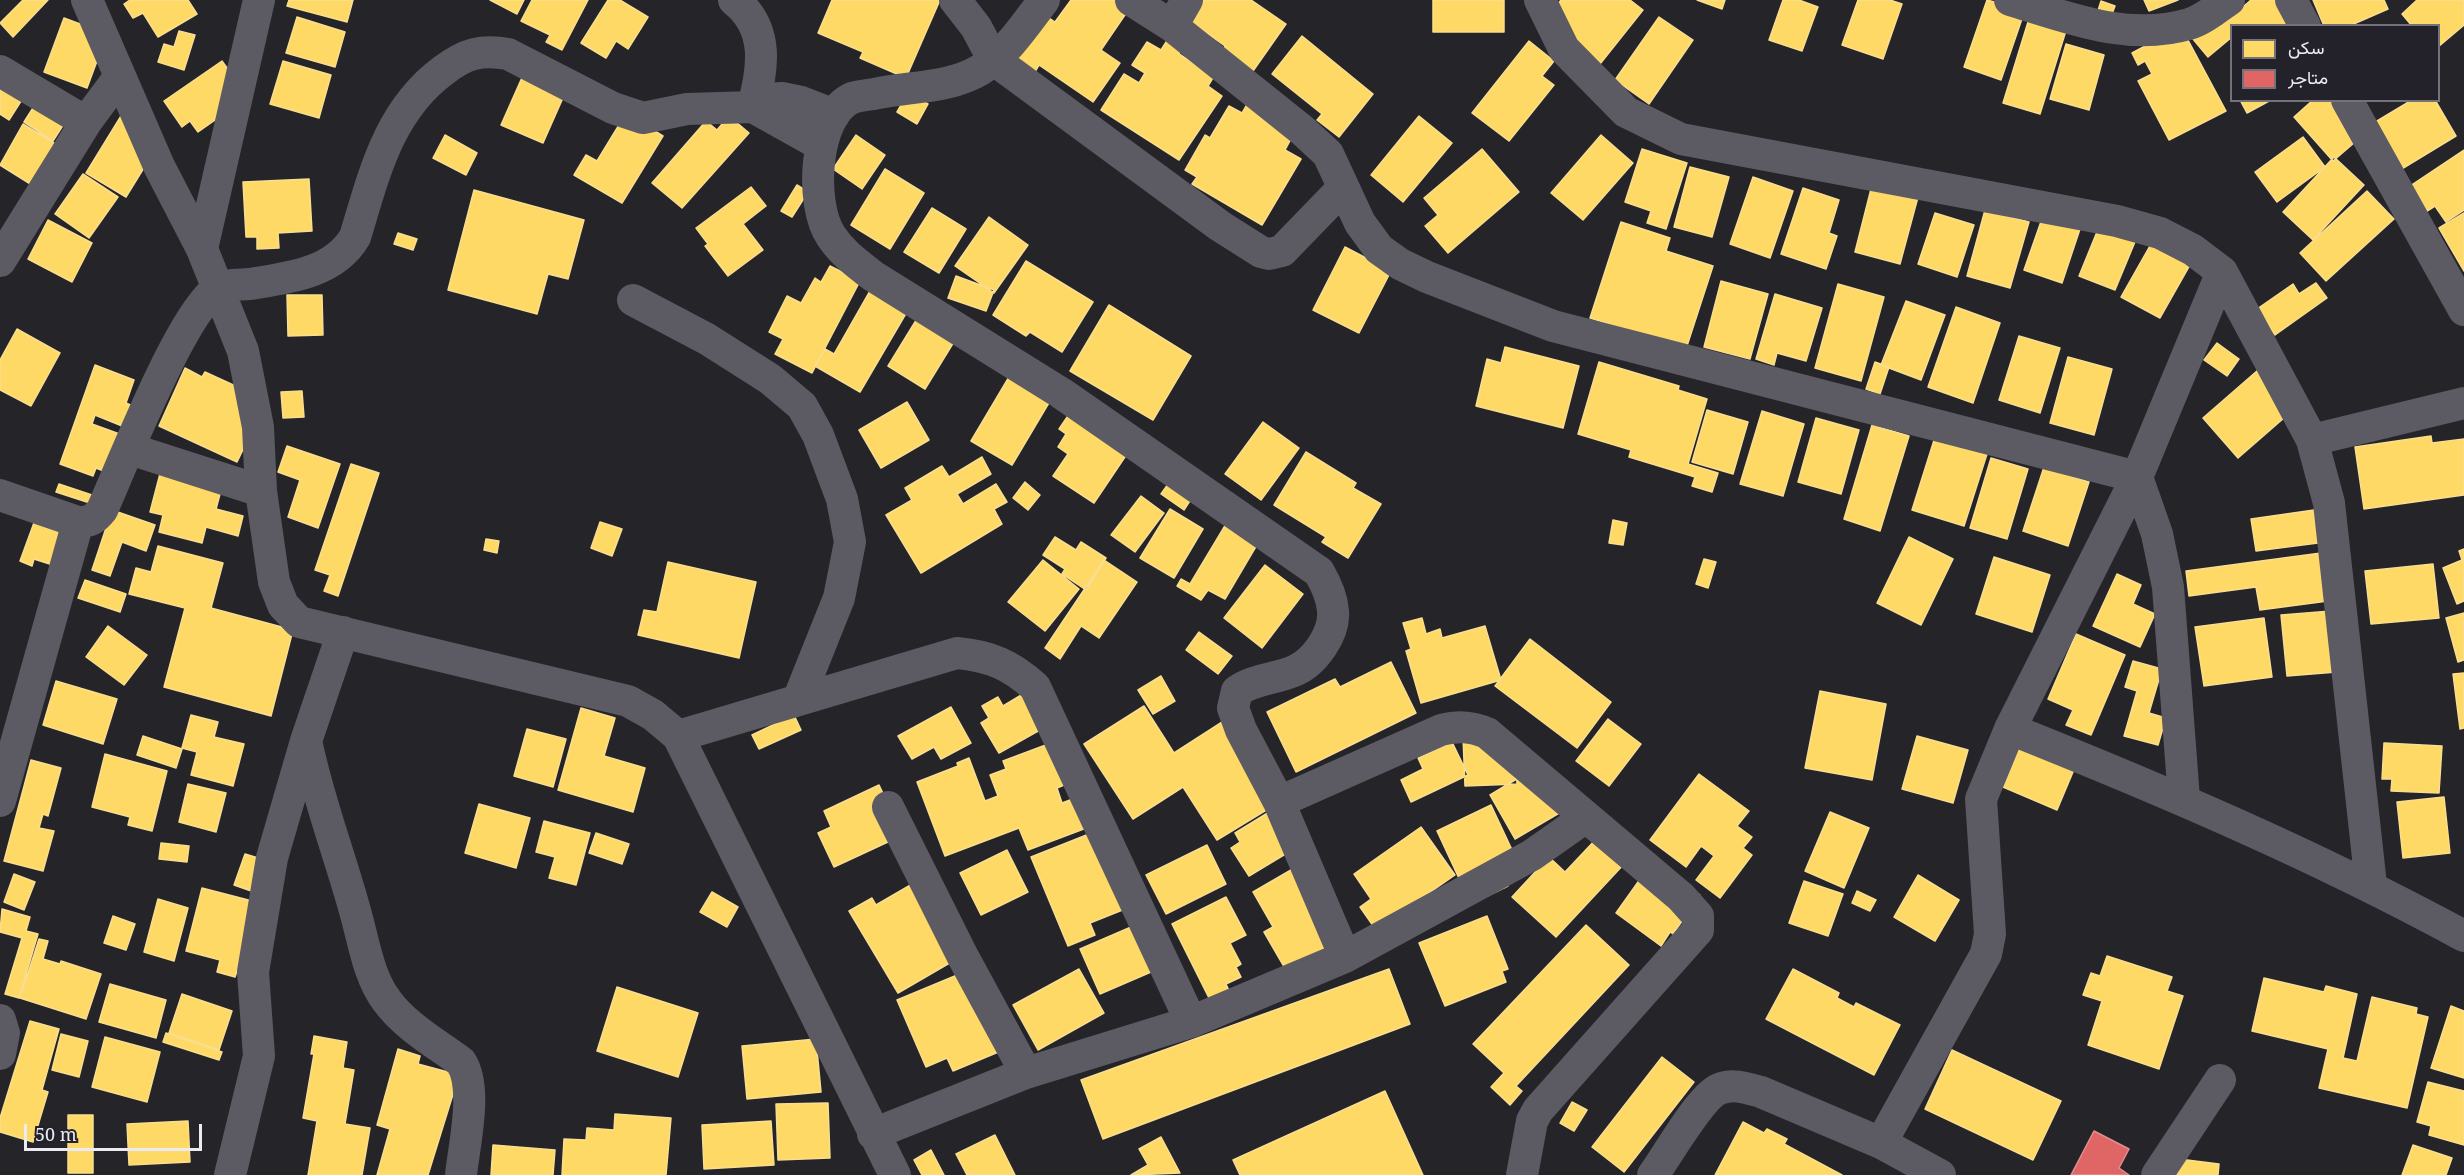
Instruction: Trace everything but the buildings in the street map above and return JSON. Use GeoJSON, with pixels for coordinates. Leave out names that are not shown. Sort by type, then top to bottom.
{"type":"FeatureCollection","features":[{"type":"Feature","properties":{"kind":"street"},"geometry":{"type":"LineString","coordinates":[[87,0],[159,166],[202,249],[243,351],[258,427],[261,491],[274,582],[283,605],[299,622],[628,701],[653,715],[678,736],[895,1175]]}},
{"type":"Feature","properties":{"kind":"street"},"geometry":{"type":"LineString","coordinates":[[202,249],[259,0]]}},
{"type":"Feature","properties":{"kind":"street"},"geometry":{"type":"LineString","coordinates":[[734,0],[752,23],[762,51],[763,70],[753,107]]}},
{"type":"Feature","properties":{"kind":"street"},"geometry":{"type":"LineString","coordinates":[[955,0],[976,27],[993,59],[1220,226],[1262,252],[1269,254],[1282,251],[1343,188]]}},
{"type":"Feature","properties":{"kind":"street"},"geometry":{"type":"LineString","coordinates":[[1044,0],[1013,41],[979,70],[948,83],[852,98],[834,115],[821,145],[818,178],[820,210],[829,234],[845,254],[873,276],[1061,393],[1319,572],[1329,589],[1334,613],[1323,645],[1311,661],[1297,670],[1249,683],[1237,691],[1233,699],[1233,708],[1241,730],[1279,802],[1345,957]]}},
{"type":"Feature","properties":{"kind":"street"},"geometry":{"type":"LineString","coordinates":[[1131,0],[1180,13],[1328,154],[1360,223],[1379,249],[1400,264],[1553,326],[2137,477]]}},
{"type":"Feature","properties":{"kind":"street"},"geometry":{"type":"LineString","coordinates":[[1540,0],[1564,49],[1626,112],[1681,140],[2117,221],[2160,233],[2193,250],[2222,272],[2312,440],[2329,503],[2371,885]]}},
{"type":"Feature","properties":{"kind":"street"},"geometry":{"type":"LineString","coordinates":[[2010,0],[2103,28],[2149,32],[2192,23],[2229,0]]}},
{"type":"Feature","properties":{"kind":"street"},"geometry":{"type":"LineString","coordinates":[[2290,0],[2304,24]]}},
{"type":"Feature","properties":{"kind":"street"},"geometry":{"type":"LineString","coordinates":[[0,495],[78,522],[89,522],[102,510],[167,363],[194,314],[219,288],[273,280],[316,270],[348,249],[355,237],[381,154],[391,130],[408,104],[428,82],[462,57],[493,51],[508,54],[613,108],[643,118],[687,109],[753,107],[768,99],[782,98],[801,102],[834,115]]}},
{"type":"Feature","properties":{"kind":"street"},"geometry":{"type":"LineString","coordinates":[[0,71],[86,122]]}},
{"type":"Feature","properties":{"kind":"street"},"geometry":{"type":"LineString","coordinates":[[0,261],[86,122],[120,76]]}},
{"type":"Feature","properties":{"kind":"street"},"geometry":{"type":"LineString","coordinates":[[2348,102],[2464,310]]}},
{"type":"Feature","properties":{"kind":"street"},"geometry":{"type":"LineString","coordinates":[[753,107],[821,145]]}},
{"type":"Feature","properties":{"kind":"street"},"geometry":{"type":"LineString","coordinates":[[1881,1143],[1986,954],[1990,934],[1981,799],[2010,729],[2137,477],[2222,272]]}},
{"type":"Feature","properties":{"kind":"street"},"geometry":{"type":"LineString","coordinates":[[633,300],[707,339],[770,379],[802,406],[830,463],[842,499],[850,542],[839,598],[799,698]]}},
{"type":"Feature","properties":{"kind":"street"},"geometry":{"type":"LineString","coordinates":[[2312,440],[2464,403]]}},
{"type":"Feature","properties":{"kind":"street"},"geometry":{"type":"LineString","coordinates":[[130,449],[261,491]]}},
{"type":"Feature","properties":{"kind":"street"},"geometry":{"type":"LineString","coordinates":[[2137,477],[2157,534],[2168,586],[2184,799]]}},
{"type":"Feature","properties":{"kind":"street"},"geometry":{"type":"LineString","coordinates":[[0,801],[78,522]]}},
{"type":"Feature","properties":{"kind":"street"},"geometry":{"type":"LineString","coordinates":[[230,1175],[259,1056],[253,972],[272,858],[306,741],[343,632]]}},
{"type":"Feature","properties":{"kind":"street"},"geometry":{"type":"LineString","coordinates":[[678,736],[799,698],[957,653],[983,655],[1002,662],[1035,687],[1191,1022]]}},
{"type":"Feature","properties":{"kind":"street"},"geometry":{"type":"LineString","coordinates":[[1279,802],[1441,730],[1456,726],[1474,728],[1487,733],[1681,897],[1698,916],[1698,930],[1538,1110],[1532,1121],[1522,1175]]}},
{"type":"Feature","properties":{"kind":"street"},"geometry":{"type":"LineString","coordinates":[[2010,729],[2184,799],[2371,885],[2464,936]]}},
{"type":"Feature","properties":{"kind":"street"},"geometry":{"type":"LineString","coordinates":[[306,741],[333,846],[355,910],[367,957],[378,985],[387,1002],[398,1013],[461,1062],[467,1072],[468,1104],[461,1175]]}},
{"type":"Feature","properties":{"kind":"street"},"geometry":{"type":"LineString","coordinates":[[888,807],[962,955],[1026,1073]]}},
{"type":"Feature","properties":{"kind":"street"},"geometry":{"type":"LineString","coordinates":[[873,1134],[1026,1073],[1191,1022],[1345,957],[1532,855],[1586,818]]}},
{"type":"Feature","properties":{"kind":"street"},"geometry":{"type":"LineString","coordinates":[[0,1020],[4,1033],[0,1054]]}},
{"type":"Feature","properties":{"kind":"street"},"geometry":{"type":"LineString","coordinates":[[2157,1175],[2220,1080]]}},
{"type":"Feature","properties":{"kind":"street"},"geometry":{"type":"LineString","coordinates":[[1653,1175],[1705,1100],[1719,1089],[1740,1086],[1761,1092],[1881,1143],[1940,1175]]}}]}
